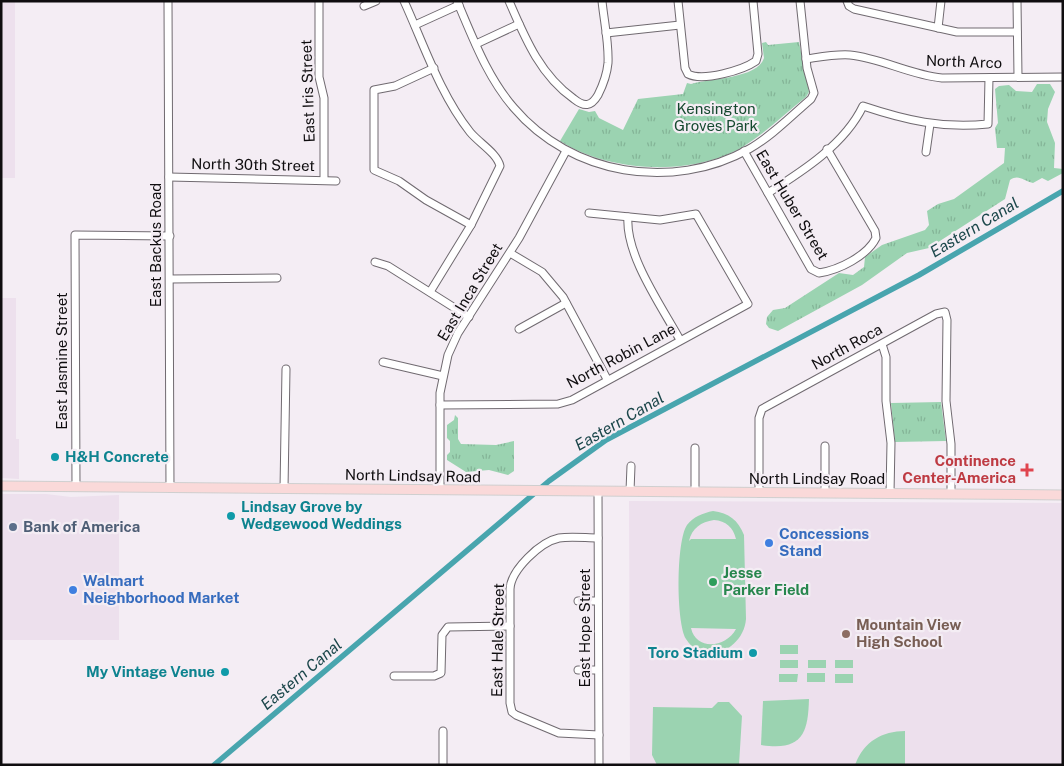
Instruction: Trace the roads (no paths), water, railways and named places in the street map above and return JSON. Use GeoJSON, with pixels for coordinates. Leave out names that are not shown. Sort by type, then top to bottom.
{"type":"FeatureCollection","features":[{"type":"Feature","properties":{"kind":"main road","name":"North Lindsay Road"},"geometry":{"type":"LineString","coordinates":[[1,486],[1063,495]]}},
{"type":"Feature","properties":{"kind":"street","name":"East Backus Road"},"geometry":{"type":"LineString","coordinates":[[168,1],[170,488]]}},
{"type":"Feature","properties":{"kind":"street","name":"East Iris Street"},"geometry":{"type":"LineString","coordinates":[[319,1],[319,77],[324,98],[324,180]]}},
{"type":"Feature","properties":{"kind":"street"},"geometry":{"type":"LineString","coordinates":[[364,6],[376,1]]}},
{"type":"Feature","properties":{"kind":"street"},"geometry":{"type":"LineString","coordinates":[[404,1],[456,112],[500,164],[498,174],[471,226],[430,292]]}},
{"type":"Feature","properties":{"kind":"street"},"geometry":{"type":"LineString","coordinates":[[509,1],[536,58],[549,76],[572,98],[581,104],[589,105],[595,101],[606,77],[608,58],[602,1]]}},
{"type":"Feature","properties":{"kind":"street"},"geometry":{"type":"LineString","coordinates":[[678,1],[685,68],[688,74],[695,77],[730,72],[757,59],[753,1]]}},
{"type":"Feature","properties":{"kind":"street"},"geometry":{"type":"LineString","coordinates":[[415,25],[458,3],[489,72],[514,108],[535,128],[566,150],[601,165],[629,171],[654,173],[696,169],[744,151],[773,132],[813,98],[806,59],[800,1]]}},
{"type":"Feature","properties":{"kind":"street"},"geometry":{"type":"LineString","coordinates":[[938,28],[942,1]]}},
{"type":"Feature","properties":{"kind":"street"},"geometry":{"type":"LineString","coordinates":[[1017,1],[1018,77]]}},
{"type":"Feature","properties":{"kind":"street"},"geometry":{"type":"LineString","coordinates":[[849,5],[957,32],[1017,32]]}},
{"type":"Feature","properties":{"kind":"street"},"geometry":{"type":"LineString","coordinates":[[476,44],[519,24]]}},
{"type":"Feature","properties":{"kind":"street"},"geometry":{"type":"LineString","coordinates":[[606,33],[680,25]]}},
{"type":"Feature","properties":{"kind":"street","name":"North Arco"},"geometry":{"type":"LineString","coordinates":[[806,59],[850,55],[871,59],[925,76],[989,78],[1063,77]]}},
{"type":"Feature","properties":{"kind":"street"},"geometry":{"type":"LineString","coordinates":[[434,68],[395,86],[374,90],[374,170],[399,180],[426,200],[471,226]]}},
{"type":"Feature","properties":{"kind":"street"},"geometry":{"type":"LineString","coordinates":[[768,193],[796,175],[850,129],[863,106],[930,124],[968,126],[988,124],[989,78]]}},
{"type":"Feature","properties":{"kind":"street"},"geometry":{"type":"LineString","coordinates":[[926,152],[930,124]]}},
{"type":"Feature","properties":{"kind":"street","name":"East Huber Street"},"geometry":{"type":"LineString","coordinates":[[744,151],[811,268],[817,273],[851,262],[872,244],[876,238],[875,231],[827,149]]}},
{"type":"Feature","properties":{"kind":"street","name":"East Inca Street"},"geometry":{"type":"LineString","coordinates":[[440,490],[440,405],[443,376],[452,345],[510,253],[566,150]]}},
{"type":"Feature","properties":{"kind":"street","name":"North 30th Street"},"geometry":{"type":"LineString","coordinates":[[169,178],[336,181]]}},
{"type":"Feature","properties":{"kind":"street"},"geometry":{"type":"LineString","coordinates":[[589,213],[628,217],[630,238],[637,261],[680,340]]}},
{"type":"Feature","properties":{"kind":"street","name":"North Robin Lane"},"geometry":{"type":"LineString","coordinates":[[440,405],[558,404],[572,400],[748,304],[696,214],[660,220],[628,217]]}},
{"type":"Feature","properties":{"kind":"street","name":"East Jasmine Street"},"geometry":{"type":"LineString","coordinates":[[76,487],[75,235],[170,236]]}},
{"type":"Feature","properties":{"kind":"street"},"geometry":{"type":"LineString","coordinates":[[510,253],[542,272],[566,303],[608,379]]}},
{"type":"Feature","properties":{"kind":"street"},"geometry":{"type":"LineString","coordinates":[[375,262],[388,266],[469,317]]}},
{"type":"Feature","properties":{"kind":"street"},"geometry":{"type":"LineString","coordinates":[[170,279],[277,278]]}},
{"type":"Feature","properties":{"kind":"street"},"geometry":{"type":"LineString","coordinates":[[519,329],[566,303]]}},
{"type":"Feature","properties":{"kind":"street","name":"North Roca"},"geometry":{"type":"LineString","coordinates":[[759,492],[760,418],[762,409],[936,314],[945,312],[948,320],[946,401],[951,444],[951,494]]}},
{"type":"Feature","properties":{"kind":"street"},"geometry":{"type":"LineString","coordinates":[[882,344],[886,357],[886,401],[891,443],[890,493]]}},
{"type":"Feature","properties":{"kind":"street"},"geometry":{"type":"LineString","coordinates":[[383,362],[443,376]]}},
{"type":"Feature","properties":{"kind":"street"},"geometry":{"type":"LineString","coordinates":[[284,488],[286,368]]}},
{"type":"Feature","properties":{"kind":"street"},"geometry":{"type":"LineString","coordinates":[[825,446],[825,493]]}},
{"type":"Feature","properties":{"kind":"street"},"geometry":{"type":"LineString","coordinates":[[695,448],[695,492]]}},
{"type":"Feature","properties":{"kind":"street"},"geometry":{"type":"LineString","coordinates":[[630,466],[630,492]]}},
{"type":"Feature","properties":{"kind":"street","name":"East Hope Street"},"geometry":{"type":"LineString","coordinates":[[598,491],[599,765]]}},
{"type":"Feature","properties":{"kind":"street","name":"East Hale Street"},"geometry":{"type":"LineString","coordinates":[[598,538],[557,539],[545,545],[520,566],[513,575],[510,584],[510,626],[512,712],[559,733],[599,735]]}},
{"type":"Feature","properties":{"kind":"street"},"geometry":{"type":"LineString","coordinates":[[578,601],[598,602]]}},
{"type":"Feature","properties":{"kind":"street"},"geometry":{"type":"LineString","coordinates":[[394,676],[434,676],[441,673],[442,635],[448,627],[510,626]]}},
{"type":"Feature","properties":{"kind":"street"},"geometry":{"type":"LineString","coordinates":[[578,670],[598,670]]}},
{"type":"Feature","properties":{"kind":"street"},"geometry":{"type":"LineString","coordinates":[[443,731],[443,765]]}},
{"type":"Feature","properties":{"kind":"waterway","name":"Eastern Canal"},"geometry":{"type":"LineString","coordinates":[[214,765],[549,481],[606,440],[919,275],[1063,191]]}},
{"type":"Feature","properties":{"kind":"place","name":"H&H Concrete"},"geometry":{"type":"Point","coordinates":[55,457]}},
{"type":"Feature","properties":{"kind":"place","name":"Continence Center-America"},"geometry":{"type":"Point","coordinates":[1027,470]}},
{"type":"Feature","properties":{"kind":"place","name":"Lindsay Grove by Wedgewood Weddings"},"geometry":{"type":"Point","coordinates":[231,516]}},
{"type":"Feature","properties":{"kind":"place","name":"Bank of America"},"geometry":{"type":"Point","coordinates":[13,527]}},
{"type":"Feature","properties":{"kind":"place","name":"Concessions Stand"},"geometry":{"type":"Point","coordinates":[769,543]}},
{"type":"Feature","properties":{"kind":"place","name":"Jesse Parker Field"},"geometry":{"type":"Point","coordinates":[713,582]}},
{"type":"Feature","properties":{"kind":"place","name":"Walmart Neighborhood Market"},"geometry":{"type":"Point","coordinates":[73,590]}},
{"type":"Feature","properties":{"kind":"place","name":"Mountain View High School"},"geometry":{"type":"Point","coordinates":[846,634]}},
{"type":"Feature","properties":{"kind":"place","name":"Toro Stadium"},"geometry":{"type":"Point","coordinates":[753,653]}},
{"type":"Feature","properties":{"kind":"place","name":"My Vintage Venue"},"geometry":{"type":"Point","coordinates":[225,672]}},
{"type":"Feature","properties":{"kind":"park label","name":"Kensington Groves Park"},"geometry":{"type":"Point","coordinates":[716,118]}}]}
